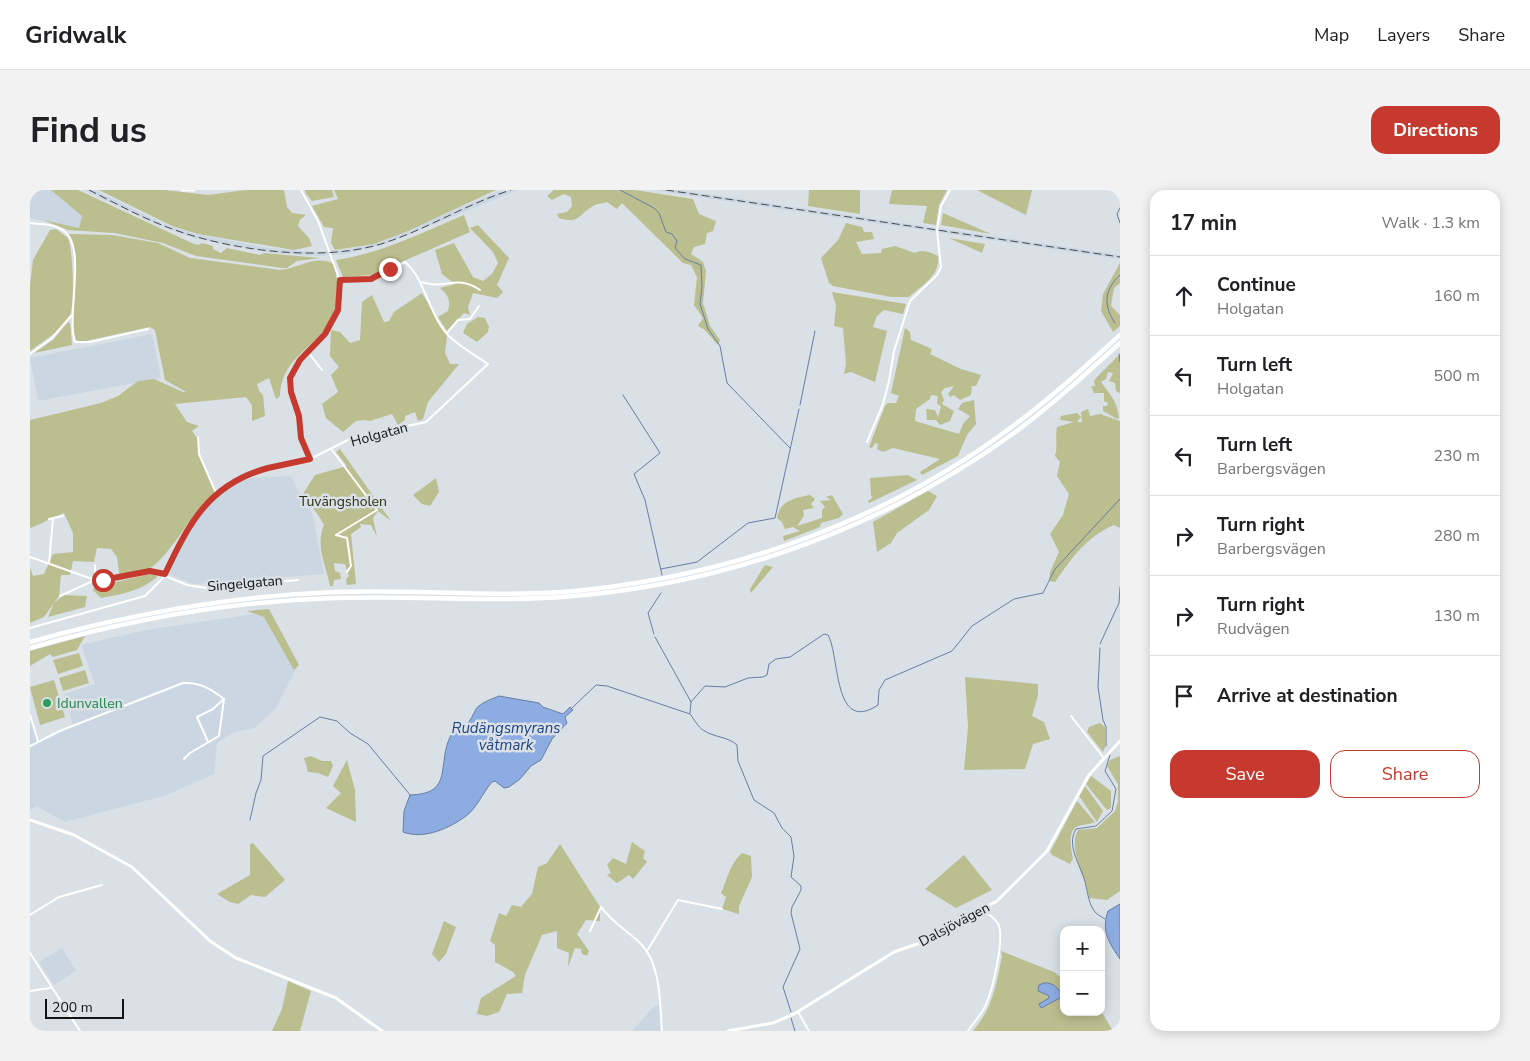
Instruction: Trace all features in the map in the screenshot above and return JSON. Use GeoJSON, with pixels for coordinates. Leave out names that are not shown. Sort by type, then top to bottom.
{"type":"FeatureCollection","features":[{"type":"Feature","properties":{"kind":"highway"},"geometry":{"type":"LineString","coordinates":[[30,642],[142,614],[228,600],[337,592],[493,594],[564,592],[647,582],[735,562],[836,527],[891,501],[956,465],[1037,408],[1120,336]]}},
{"type":"Feature","properties":{"kind":"highway"},"geometry":{"type":"LineString","coordinates":[[30,648],[143,620],[237,605],[336,598],[520,599],[574,596],[658,585],[735,568],[837,532],[924,490],[1016,431],[1066,391],[1120,343]]}},
{"type":"Feature","properties":{"kind":"street"},"geometry":{"type":"LineString","coordinates":[[182,190],[194,190]]}},
{"type":"Feature","properties":{"kind":"street"},"geometry":{"type":"LineString","coordinates":[[301,190],[318,221],[340,280],[338,310],[325,334],[291,372],[289,384],[299,416],[302,442],[310,459]]}},
{"type":"Feature","properties":{"kind":"street"},"geometry":{"type":"LineString","coordinates":[[867,442],[883,404],[894,351],[910,301],[937,275],[941,267],[937,230],[941,206],[950,190]]}},
{"type":"Feature","properties":{"kind":"street"},"geometry":{"type":"LineString","coordinates":[[30,223],[59,228],[70,239],[75,257],[71,316],[75,346]]}},
{"type":"Feature","properties":{"kind":"street"},"geometry":{"type":"LineString","coordinates":[[340,280],[371,279],[405,262],[412,268],[427,302],[447,333],[458,320],[470,319],[479,306]]}},
{"type":"Feature","properties":{"kind":"street"},"geometry":{"type":"LineString","coordinates":[[419,281],[433,285],[463,281],[480,290]]}},
{"type":"Feature","properties":{"kind":"street"},"geometry":{"type":"LineString","coordinates":[[30,354],[52,338],[71,316]]}},
{"type":"Feature","properties":{"kind":"street"},"geometry":{"type":"LineString","coordinates":[[75,342],[90,342],[148,330]]}},
{"type":"Feature","properties":{"kind":"street","name":"Holgatan"},"geometry":{"type":"LineString","coordinates":[[30,628],[136,600],[150,593],[165,574],[191,522],[204,505],[216,494],[256,472],[310,459],[354,437],[426,422],[488,364],[447,333]]}},
{"type":"Feature","properties":{"kind":"street"},"geometry":{"type":"LineString","coordinates":[[308,352],[322,370]]}},
{"type":"Feature","properties":{"kind":"street"},"geometry":{"type":"LineString","coordinates":[[198,437],[199,454],[216,494]]}},
{"type":"Feature","properties":{"kind":"street"},"geometry":{"type":"LineString","coordinates":[[331,450],[377,510],[336,535],[347,538],[351,566],[347,572]]}},
{"type":"Feature","properties":{"kind":"street"},"geometry":{"type":"LineString","coordinates":[[49,519],[63,516]]}},
{"type":"Feature","properties":{"kind":"street"},"geometry":{"type":"LineString","coordinates":[[49,563],[53,518]]}},
{"type":"Feature","properties":{"kind":"street"},"geometry":{"type":"LineString","coordinates":[[30,557],[95,580],[113,580],[150,571],[165,574]]}},
{"type":"Feature","properties":{"kind":"street"},"geometry":{"type":"LineString","coordinates":[[95,565],[95,580]]}},
{"type":"Feature","properties":{"kind":"street","name":"Singelgatan"},"geometry":{"type":"LineString","coordinates":[[165,574],[187,585],[206,588],[298,580]]}},
{"type":"Feature","properties":{"kind":"street"},"geometry":{"type":"LineString","coordinates":[[60,596],[95,580]]}},
{"type":"Feature","properties":{"kind":"street"},"geometry":{"type":"LineString","coordinates":[[30,746],[38,741],[183,683],[200,684],[212,689],[224,699]]}},
{"type":"Feature","properties":{"kind":"street"},"geometry":{"type":"LineString","coordinates":[[184,760],[190,753],[209,743],[220,734],[224,699]]}},
{"type":"Feature","properties":{"kind":"street"},"geometry":{"type":"LineString","coordinates":[[209,743],[197,717],[213,709],[224,699]]}},
{"type":"Feature","properties":{"kind":"street"},"geometry":{"type":"LineString","coordinates":[[30,716],[38,741]]}},
{"type":"Feature","properties":{"kind":"street"},"geometry":{"type":"LineString","coordinates":[[1071,716],[1103,757]]}},
{"type":"Feature","properties":{"kind":"street","name":"Dalsjövägen"},"geometry":{"type":"LineString","coordinates":[[728,1031],[773,1023],[798,1012],[894,952],[920,943],[997,901],[1047,851],[1081,788],[1103,757],[1120,741]]}},
{"type":"Feature","properties":{"kind":"street"},"geometry":{"type":"LineString","coordinates":[[30,820],[74,835],[132,867],[210,941],[236,958],[336,998],[382,1031]]}},
{"type":"Feature","properties":{"kind":"street"},"geometry":{"type":"LineString","coordinates":[[30,915],[59,897],[102,884]]}},
{"type":"Feature","properties":{"kind":"street"},"geometry":{"type":"LineString","coordinates":[[646,952],[678,900],[722,909]]}},
{"type":"Feature","properties":{"kind":"street"},"geometry":{"type":"LineString","coordinates":[[590,931],[601,907],[618,927],[639,942],[646,952],[658,984],[662,1031]]}},
{"type":"Feature","properties":{"kind":"street"},"geometry":{"type":"LineString","coordinates":[[968,1031],[988,1002],[1000,944],[1000,927],[994,918],[983,910]]}},
{"type":"Feature","properties":{"kind":"street"},"geometry":{"type":"LineString","coordinates":[[30,953],[80,1031]]}},
{"type":"Feature","properties":{"kind":"street"},"geometry":{"type":"LineString","coordinates":[[30,991],[51,988]]}},
{"type":"Feature","properties":{"kind":"street"},"geometry":{"type":"LineString","coordinates":[[798,1012],[809,1031]]}},
{"type":"Feature","properties":{"kind":"shaded area"},"geometry":{"type":"Polygon","coordinates":[[[30,190],[51,190],[55,192],[83,216],[79,228],[30,218],[30,190]]]}},
{"type":"Feature","properties":{"kind":"shaded area"},"geometry":{"type":"Polygon","coordinates":[[[84,190],[94,190],[164,224],[195,234],[268,248],[316,252],[345,250],[381,242],[497,192],[518,190],[382,245],[346,254],[316,256],[267,252],[194,238],[163,227],[84,190]]]}},
{"type":"Feature","properties":{"kind":"shaded area"},"geometry":{"type":"Polygon","coordinates":[[[652,190],[679,190],[1120,255],[1120,259],[652,190]]]}},
{"type":"Feature","properties":{"kind":"shaded area"},"geometry":{"type":"Polygon","coordinates":[[[152,334],[161,378],[38,401],[30,358],[152,334]]]}},
{"type":"Feature","properties":{"kind":"shaded area"},"geometry":{"type":"Polygon","coordinates":[[[291,476],[304,502],[312,512],[324,574],[193,584],[169,574],[169,570],[191,523],[206,503],[235,484],[251,478],[291,476]]]}},
{"type":"Feature","properties":{"kind":"shaded area"},"geometry":{"type":"Polygon","coordinates":[[[254,614],[265,617],[295,671],[276,708],[254,728],[234,732],[217,743],[214,774],[167,795],[65,822],[37,806],[30,810],[30,715],[38,741],[73,724],[64,694],[95,684],[81,645],[146,630],[254,614]]]}},
{"type":"Feature","properties":{"kind":"shaded area"},"geometry":{"type":"Polygon","coordinates":[[[62,948],[76,971],[54,985],[39,962],[62,948]]]}},
{"type":"Feature","properties":{"kind":"shaded area"},"geometry":{"type":"Polygon","coordinates":[[[659,1005],[660,1031],[632,1031],[654,1006],[659,1005]]]}},
{"type":"Feature","properties":{"kind":"green space"},"geometry":{"type":"Polygon","coordinates":[[[51,190],[78,190],[194,244],[199,245],[202,243],[213,246],[213,249],[221,253],[227,248],[260,255],[264,253],[320,258],[297,261],[287,268],[282,268],[196,256],[163,243],[114,233],[68,230],[43,220],[79,228],[82,216],[51,190]]]}},
{"type":"Feature","properties":{"kind":"green space"},"geometry":{"type":"Polygon","coordinates":[[[99,190],[165,190],[208,195],[245,190],[284,190],[287,207],[292,213],[306,215],[300,220],[298,226],[309,238],[312,246],[294,250],[198,234],[172,226],[99,190]]]}},
{"type":"Feature","properties":{"kind":"green space"},"geometry":{"type":"Polygon","coordinates":[[[305,190],[332,190],[334,197],[312,201],[305,190]]]}},
{"type":"Feature","properties":{"kind":"green space"},"geometry":{"type":"Polygon","coordinates":[[[334,190],[496,190],[408,231],[374,244],[335,250],[331,243],[333,228],[324,227],[312,206],[338,199],[334,190]]]}},
{"type":"Feature","properties":{"kind":"green space"},"geometry":{"type":"Polygon","coordinates":[[[554,190],[635,190],[693,199],[699,214],[716,221],[713,231],[707,233],[705,244],[694,247],[691,254],[703,262],[706,271],[703,303],[710,326],[720,340],[718,345],[705,330],[698,326],[703,318],[694,305],[697,277],[691,265],[683,263],[622,203],[617,209],[607,202],[596,204],[575,219],[566,220],[559,218],[557,214],[567,212],[572,206],[571,197],[564,194],[552,200],[547,196],[554,190]]]}},
{"type":"Feature","properties":{"kind":"green space"},"geometry":{"type":"Polygon","coordinates":[[[809,190],[860,190],[860,214],[808,206],[809,190]]]}},
{"type":"Feature","properties":{"kind":"green space"},"geometry":{"type":"Polygon","coordinates":[[[892,190],[947,190],[939,205],[936,225],[923,223],[927,206],[889,204],[892,190]]]}},
{"type":"Feature","properties":{"kind":"green space"},"geometry":{"type":"Polygon","coordinates":[[[977,190],[1032,190],[1026,215],[977,190]]]}},
{"type":"Feature","properties":{"kind":"green space"},"geometry":{"type":"Polygon","coordinates":[[[943,213],[991,234],[941,225],[943,213]]]}},
{"type":"Feature","properties":{"kind":"green space"},"geometry":{"type":"Polygon","coordinates":[[[464,215],[470,232],[372,275],[343,277],[336,260],[370,253],[464,215]]]}},
{"type":"Feature","properties":{"kind":"green space"},"geometry":{"type":"Polygon","coordinates":[[[846,223],[862,227],[864,232],[872,232],[874,239],[856,242],[862,254],[881,253],[882,249],[895,246],[915,253],[921,251],[929,252],[938,256],[936,269],[930,279],[909,297],[891,297],[833,286],[829,283],[821,258],[838,240],[846,223]]]}},
{"type":"Feature","properties":{"kind":"green space"},"geometry":{"type":"Polygon","coordinates":[[[478,225],[509,258],[497,285],[503,292],[497,298],[473,293],[468,307],[470,315],[464,313],[447,331],[438,317],[448,311],[449,301],[447,295],[440,288],[455,284],[442,274],[435,250],[454,243],[473,277],[483,281],[492,274],[498,263],[493,252],[470,228],[478,225]]]}},
{"type":"Feature","properties":{"kind":"green space"},"geometry":{"type":"Polygon","coordinates":[[[56,229],[68,238],[70,245],[73,277],[72,309],[67,321],[62,326],[30,351],[30,286],[33,260],[50,230],[56,229]]]}},
{"type":"Feature","properties":{"kind":"green space"},"geometry":{"type":"Polygon","coordinates":[[[69,234],[112,235],[158,243],[190,258],[280,270],[313,261],[327,261],[334,264],[338,291],[335,311],[327,327],[292,363],[284,377],[280,396],[276,399],[269,378],[257,384],[259,391],[263,395],[265,416],[252,421],[252,405],[246,397],[175,404],[187,422],[199,426],[192,431],[198,439],[199,454],[216,494],[198,511],[158,562],[149,569],[120,578],[117,557],[111,549],[97,548],[94,562],[73,561],[70,575],[61,575],[59,596],[44,617],[30,623],[30,567],[33,576],[44,574],[53,554],[73,552],[73,533],[64,513],[30,528],[30,420],[101,403],[118,396],[138,381],[154,379],[186,392],[165,380],[155,330],[150,327],[81,342],[76,340],[72,314],[75,260],[74,247],[69,234]]]}},
{"type":"Feature","properties":{"kind":"green space"},"geometry":{"type":"Polygon","coordinates":[[[949,238],[985,244],[982,253],[949,238]]]}},
{"type":"Feature","properties":{"kind":"green space"},"geometry":{"type":"Polygon","coordinates":[[[1120,263],[1120,283],[1114,288],[1111,306],[1120,315],[1120,326],[1113,332],[1101,311],[1103,294],[1120,263]]]}},
{"type":"Feature","properties":{"kind":"green space"},"geometry":{"type":"Polygon","coordinates":[[[832,292],[906,304],[903,314],[884,310],[877,316],[873,327],[887,331],[875,382],[851,372],[844,374],[846,364],[843,328],[834,326],[836,306],[832,292]]]}},
{"type":"Feature","properties":{"kind":"green space"},"geometry":{"type":"Polygon","coordinates":[[[422,293],[447,336],[445,353],[450,364],[459,364],[428,402],[423,419],[418,421],[415,412],[405,416],[405,420],[398,425],[392,414],[370,421],[356,421],[343,432],[326,418],[322,404],[338,392],[331,375],[339,367],[330,356],[331,330],[340,332],[350,343],[360,340],[362,302],[372,295],[384,322],[389,321],[394,312],[422,293]]]}},
{"type":"Feature","properties":{"kind":"green space"},"geometry":{"type":"Polygon","coordinates":[[[478,317],[485,318],[489,327],[488,332],[477,342],[463,333],[467,324],[478,317]]]}},
{"type":"Feature","properties":{"kind":"green space"},"geometry":{"type":"Polygon","coordinates":[[[68,322],[70,323],[72,345],[34,353],[53,340],[68,322]]]}},
{"type":"Feature","properties":{"kind":"green space"},"geometry":{"type":"Polygon","coordinates":[[[905,328],[910,332],[911,340],[932,349],[930,354],[961,369],[981,375],[976,386],[972,386],[971,395],[960,400],[954,395],[950,397],[948,394],[954,386],[945,388],[941,392],[944,400],[942,404],[954,411],[950,421],[940,425],[936,420],[927,420],[926,409],[935,410],[938,417],[941,407],[937,403],[938,396],[931,395],[930,399],[916,409],[915,421],[959,434],[963,424],[970,416],[958,409],[962,403],[974,400],[976,424],[967,435],[958,456],[922,475],[920,472],[940,459],[893,448],[883,452],[877,449],[878,444],[875,443],[872,448],[869,447],[885,406],[888,403],[896,403],[899,396],[891,393],[905,328]]]}},
{"type":"Feature","properties":{"kind":"green space"},"geometry":{"type":"Polygon","coordinates":[[[1120,354],[1120,393],[1116,391],[1115,383],[1109,381],[1113,373],[1108,372],[1106,379],[1101,382],[1115,402],[1119,418],[1117,419],[1103,411],[1103,406],[1107,406],[1108,403],[1104,401],[1104,393],[1094,393],[1091,386],[1095,386],[1094,381],[1097,377],[1120,354]]]}},
{"type":"Feature","properties":{"kind":"green space"},"geometry":{"type":"Polygon","coordinates":[[[1088,409],[1090,416],[1100,414],[1120,421],[1120,528],[1114,525],[1095,536],[1080,549],[1055,582],[1049,581],[1050,572],[1059,552],[1050,534],[1063,515],[1069,494],[1057,476],[1060,462],[1055,456],[1057,427],[1074,422],[1060,420],[1061,416],[1077,413],[1081,417],[1077,422],[1082,422],[1081,412],[1088,409]]]}},
{"type":"Feature","properties":{"kind":"green space","name":"Tuvängsholen"},"geometry":{"type":"Polygon","coordinates":[[[340,449],[391,521],[378,511],[373,518],[377,537],[371,525],[360,524],[361,527],[351,534],[356,584],[347,585],[346,579],[349,576],[345,564],[334,563],[335,571],[340,573],[341,579],[334,580],[333,586],[330,586],[321,548],[324,525],[303,494],[315,475],[347,466],[336,452],[340,449]]]}},
{"type":"Feature","properties":{"kind":"green space"},"geometry":{"type":"Polygon","coordinates":[[[908,475],[917,480],[869,503],[868,501],[873,497],[871,496],[870,478],[908,475]]]}},
{"type":"Feature","properties":{"kind":"green space"},"geometry":{"type":"Polygon","coordinates":[[[436,478],[439,492],[430,506],[422,504],[413,495],[436,478]]]}},
{"type":"Feature","properties":{"kind":"green space"},"geometry":{"type":"Polygon","coordinates":[[[928,491],[937,496],[929,510],[897,533],[891,543],[877,552],[873,522],[928,491]]]}},
{"type":"Feature","properties":{"kind":"green space"},"geometry":{"type":"Polygon","coordinates":[[[810,495],[815,499],[811,504],[814,508],[803,510],[804,516],[797,526],[822,518],[822,510],[825,507],[820,501],[831,500],[826,497],[832,495],[843,514],[839,518],[821,523],[820,527],[784,541],[783,536],[800,531],[793,527],[785,529],[782,522],[777,518],[781,508],[788,501],[810,495]]]}},
{"type":"Feature","properties":{"kind":"green space"},"geometry":{"type":"Polygon","coordinates":[[[765,565],[773,567],[751,593],[750,589],[765,565]]]}},
{"type":"Feature","properties":{"kind":"green space"},"geometry":{"type":"Polygon","coordinates":[[[155,573],[157,577],[151,582],[138,589],[124,593],[101,598],[93,590],[94,587],[155,573]]]}},
{"type":"Feature","properties":{"kind":"green space"},"geometry":{"type":"Polygon","coordinates":[[[64,595],[87,596],[85,607],[48,617],[54,603],[64,595]]]}},
{"type":"Feature","properties":{"kind":"green space"},"geometry":{"type":"Polygon","coordinates":[[[269,609],[299,665],[294,670],[264,617],[247,611],[269,609]]]}},
{"type":"Feature","properties":{"kind":"green space"},"geometry":{"type":"Polygon","coordinates":[[[85,636],[77,650],[53,657],[50,654],[30,666],[30,651],[85,636]]]}},
{"type":"Feature","properties":{"kind":"green space"},"geometry":{"type":"Polygon","coordinates":[[[79,653],[83,666],[58,674],[53,660],[79,653]]]}},
{"type":"Feature","properties":{"kind":"green space"},"geometry":{"type":"Polygon","coordinates":[[[85,670],[89,683],[63,691],[59,678],[85,670]]]}},
{"type":"Feature","properties":{"kind":"green space"},"geometry":{"type":"Polygon","coordinates":[[[965,677],[1038,684],[1038,695],[1032,716],[1044,722],[1050,739],[1033,744],[1025,769],[964,770],[968,727],[965,677]]]}},
{"type":"Feature","properties":{"kind":"green space","name":"Idunvallen"},"geometry":{"type":"Polygon","coordinates":[[[54,680],[65,717],[40,725],[30,687],[54,680]]]}},
{"type":"Feature","properties":{"kind":"green space"},"geometry":{"type":"Polygon","coordinates":[[[1100,723],[1105,727],[1105,747],[1103,752],[1087,732],[1089,727],[1100,723]]]}},
{"type":"Feature","properties":{"kind":"green space"},"geometry":{"type":"Polygon","coordinates":[[[311,756],[322,761],[331,761],[333,766],[328,777],[308,772],[304,758],[311,756]]]}},
{"type":"Feature","properties":{"kind":"green space"},"geometry":{"type":"Polygon","coordinates":[[[1120,756],[1120,891],[1107,900],[1089,898],[1076,855],[1075,838],[1078,830],[1097,828],[1115,811],[1118,802],[1118,784],[1107,766],[1110,760],[1120,756]]]}},
{"type":"Feature","properties":{"kind":"green space"},"geometry":{"type":"Polygon","coordinates":[[[347,760],[355,790],[356,822],[326,808],[341,793],[333,786],[347,760]]]}},
{"type":"Feature","properties":{"kind":"green space"},"geometry":{"type":"Polygon","coordinates":[[[1091,776],[1111,791],[1111,808],[1107,810],[1086,784],[1091,776]]]}},
{"type":"Feature","properties":{"kind":"green space"},"geometry":{"type":"Polygon","coordinates":[[[1085,786],[1103,811],[1097,822],[1079,796],[1085,786]]]}},
{"type":"Feature","properties":{"kind":"green space"},"geometry":{"type":"Polygon","coordinates":[[[1077,801],[1095,822],[1078,826],[1072,831],[1071,850],[1073,858],[1070,864],[1052,855],[1050,852],[1077,801]]]}},
{"type":"Feature","properties":{"kind":"green space"},"geometry":{"type":"Polygon","coordinates":[[[632,842],[645,851],[643,858],[647,862],[633,879],[629,875],[617,883],[607,875],[611,873],[607,865],[613,858],[626,864],[632,842]]]}},
{"type":"Feature","properties":{"kind":"green space"},"geometry":{"type":"Polygon","coordinates":[[[253,843],[285,880],[265,897],[251,895],[238,904],[230,902],[217,894],[250,875],[250,844],[253,843]]]}},
{"type":"Feature","properties":{"kind":"green space"},"geometry":{"type":"Polygon","coordinates":[[[560,844],[600,907],[600,921],[586,920],[577,934],[589,951],[587,956],[582,954],[581,949],[575,948],[568,967],[569,953],[557,948],[557,931],[542,935],[525,975],[522,993],[507,994],[499,1012],[487,1016],[477,1014],[481,998],[516,976],[513,972],[495,962],[495,945],[490,941],[499,913],[506,916],[512,905],[521,907],[532,894],[538,867],[547,863],[560,844]]]}},
{"type":"Feature","properties":{"kind":"green space"},"geometry":{"type":"Polygon","coordinates":[[[742,853],[751,856],[752,877],[739,906],[739,914],[722,909],[726,897],[721,893],[731,867],[742,853]]]}},
{"type":"Feature","properties":{"kind":"green space"},"geometry":{"type":"Polygon","coordinates":[[[964,855],[992,890],[956,908],[925,889],[964,855]]]}},
{"type":"Feature","properties":{"kind":"green space"},"geometry":{"type":"Polygon","coordinates":[[[444,921],[456,927],[446,954],[439,962],[432,954],[444,921]]]}},
{"type":"Feature","properties":{"kind":"green space"},"geometry":{"type":"Polygon","coordinates":[[[1001,951],[1054,972],[1060,977],[1060,1016],[1104,1016],[1113,1031],[973,1031],[980,1022],[993,996],[1002,956],[1001,951]]]}},
{"type":"Feature","properties":{"kind":"green space"},"geometry":{"type":"Polygon","coordinates":[[[288,981],[311,991],[300,1031],[272,1031],[282,1009],[288,981]]]}},
{"type":"Feature","properties":{"kind":"water","name":"Rudängsmyrans våtmark"},"geometry":{"type":"Polygon","coordinates":[[[499,696],[539,703],[543,707],[563,714],[570,707],[573,710],[565,717],[567,723],[552,739],[541,760],[531,766],[520,779],[509,787],[504,788],[495,781],[492,782],[470,813],[436,832],[419,835],[403,832],[404,811],[410,795],[424,793],[433,789],[439,783],[447,746],[452,733],[468,723],[480,705],[499,696]]]}},
{"type":"Feature","properties":{"kind":"water"},"geometry":{"type":"Polygon","coordinates":[[[1120,904],[1120,959],[1107,936],[1105,925],[1108,911],[1120,904]]]}},
{"type":"Feature","properties":{"kind":"water"},"geometry":{"type":"Polygon","coordinates":[[[1044,983],[1056,987],[1060,991],[1060,998],[1041,1008],[1039,1004],[1049,998],[1048,995],[1038,991],[1039,985],[1044,983]]]}},
{"type":"Feature","properties":{"kind":"waterway"},"geometry":{"type":"LineString","coordinates":[[620,190],[654,208],[659,213],[666,232],[672,234],[677,241],[675,248],[685,259],[701,265],[702,287],[700,304],[708,329],[720,346],[727,383],[790,448]]}},
{"type":"Feature","properties":{"kind":"waterway"},"geometry":{"type":"LineString","coordinates":[[1120,208],[1117,214],[1120,223]]}},
{"type":"Feature","properties":{"kind":"waterway"},"geometry":{"type":"LineString","coordinates":[[1115,323],[1108,310],[1107,298],[1111,286],[1120,275]]}},
{"type":"Feature","properties":{"kind":"waterway"},"geometry":{"type":"LineString","coordinates":[[800,405],[815,331]]}},
{"type":"Feature","properties":{"kind":"waterway"},"geometry":{"type":"LineString","coordinates":[[1119,354],[1120,362]]}},
{"type":"Feature","properties":{"kind":"waterway"},"geometry":{"type":"LineString","coordinates":[[623,395],[660,453],[634,474],[645,500],[662,575]]}},
{"type":"Feature","properties":{"kind":"waterway"},"geometry":{"type":"LineString","coordinates":[[661,569],[697,562],[748,523],[775,518],[799,409]]}},
{"type":"Feature","properties":{"kind":"waterway"},"geometry":{"type":"LineString","coordinates":[[691,702],[705,686],[725,687],[748,678],[767,675],[769,664],[776,659],[790,657],[824,634],[828,635],[832,645],[837,674],[846,702],[853,710],[863,711],[878,705],[879,690],[885,680],[952,651],[972,626],[1014,599],[1043,593],[1055,569],[1120,499]]}},
{"type":"Feature","properties":{"kind":"waterway"},"geometry":{"type":"LineString","coordinates":[[1100,644],[1119,603],[1120,587]]}},
{"type":"Feature","properties":{"kind":"waterway"},"geometry":{"type":"LineString","coordinates":[[654,634],[648,613],[661,593]]}},
{"type":"Feature","properties":{"kind":"waterway"},"geometry":{"type":"LineString","coordinates":[[655,637],[691,702],[690,713]]}},
{"type":"Feature","properties":{"kind":"waterway"},"geometry":{"type":"LineString","coordinates":[[1100,648],[1098,687],[1103,720],[1106,727],[1106,746]]}},
{"type":"Feature","properties":{"kind":"waterway"},"geometry":{"type":"LineString","coordinates":[[571,709],[596,685],[607,686],[690,714]]}},
{"type":"Feature","properties":{"kind":"waterway"},"geometry":{"type":"LineString","coordinates":[[690,714],[703,730],[737,745],[738,761],[754,800],[774,813],[782,828],[791,837],[794,856],[791,877],[801,886],[791,913],[800,949],[783,987],[791,1012]]}},
{"type":"Feature","properties":{"kind":"waterway"},"geometry":{"type":"LineString","coordinates":[[250,820],[261,780],[263,756],[320,717],[337,721],[350,733],[368,744],[411,796]]}},
{"type":"Feature","properties":{"kind":"waterway"},"geometry":{"type":"LineString","coordinates":[[1105,919],[1095,912],[1091,906],[1072,843],[1076,829],[1096,826],[1112,811],[1116,789],[1105,771],[1110,755]]}},
{"type":"Feature","properties":{"kind":"waterway"},"geometry":{"type":"LineString","coordinates":[[791,1018],[795,1031]]}},
{"type":"Feature","properties":{"kind":"railway"},"geometry":{"type":"LineString","coordinates":[[89,190],[153,222],[198,237],[250,248],[305,253],[332,252],[381,244],[414,232],[478,202],[511,190]]}},
{"type":"Feature","properties":{"kind":"railway"},"geometry":{"type":"LineString","coordinates":[[666,190],[1120,257]]}},
{"type":"Feature","properties":{"kind":"place","name":"Idunvallen"},"geometry":{"type":"Point","coordinates":[47,703]}},
{"type":"Feature","properties":{"kind":"route"},"geometry":{"type":"LineString","coordinates":[[103,580],[113,580],[150,571],[165,574],[191,522],[212,497],[248,475],[269,468],[310,459],[302,442],[299,416],[289,384],[291,372],[325,334],[338,310],[341,294],[340,280],[371,279],[390,269]]}}]}
